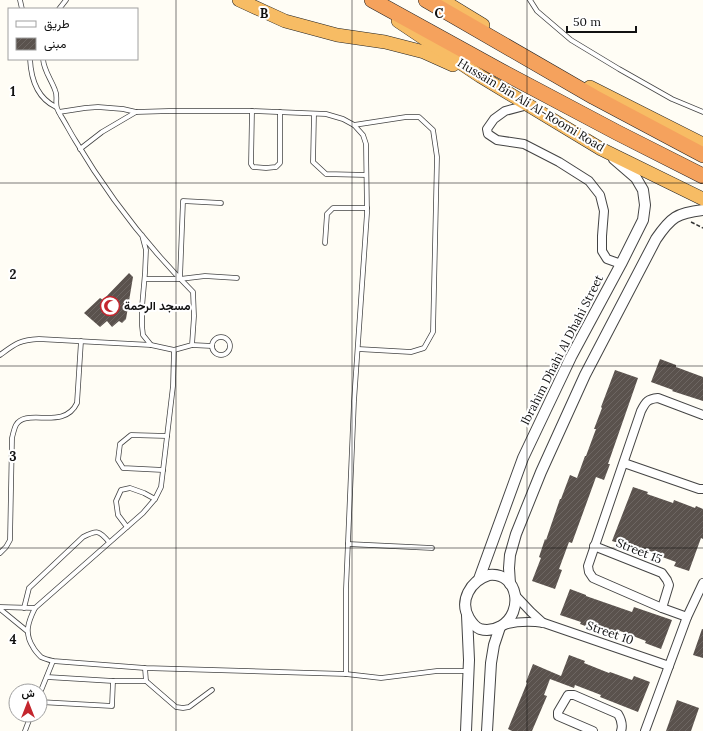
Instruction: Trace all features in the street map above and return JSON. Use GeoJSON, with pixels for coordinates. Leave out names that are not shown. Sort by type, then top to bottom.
{"type":"FeatureCollection","features":[{"type":"Feature","properties":{"kind":"highway"},"geometry":{"type":"LineString","coordinates":[[239,0],[285,21],[337,35],[384,42],[424,52],[480,76]]}},
{"type":"Feature","properties":{"kind":"highway","name":"Hussain Bin Ali Al-Roomi Road"},"geometry":{"type":"LineString","coordinates":[[366,0],[480,76],[601,149],[703,199]]}},
{"type":"Feature","properties":{"kind":"highway"},"geometry":{"type":"LineString","coordinates":[[372,0],[570,107],[703,176]]}},
{"type":"Feature","properties":{"kind":"highway"},"geometry":{"type":"LineString","coordinates":[[426,0],[594,97],[703,155]]}},
{"type":"Feature","properties":{"kind":"highway"},"geometry":{"type":"LineString","coordinates":[[442,0],[597,90],[703,144]]}},
{"type":"Feature","properties":{"kind":"street"},"geometry":{"type":"LineString","coordinates":[[528,105],[506,111],[494,119],[487,129],[488,134],[497,140],[524,144],[559,162],[590,181],[600,195],[604,211],[602,250],[607,259],[621,264],[628,264],[634,268],[638,274]]}},
{"type":"Feature","properties":{"kind":"street","name":"Ibrahim Dhahi Al Dhahi Street"},"geometry":{"type":"LineString","coordinates":[[480,579],[523,458],[571,357],[644,220],[645,205],[643,190],[636,178],[601,149]]}},
{"type":"Feature","properties":{"kind":"street"},"geometry":{"type":"LineString","coordinates":[[487,731],[491,663],[494,644],[502,626],[510,618],[515,604],[509,568],[510,555],[516,534],[541,472],[586,375],[656,239],[666,225],[676,216],[691,211],[703,210]]}},
{"type":"Feature","properties":{"kind":"street"},"geometry":{"type":"LineString","coordinates":[[687,617],[662,608],[593,578],[589,572],[588,566],[641,411],[646,402],[651,399],[658,398],[703,415]]}},
{"type":"Feature","properties":{"kind":"street"},"geometry":{"type":"LineString","coordinates":[[624,463],[699,490],[703,489]]}},
{"type":"Feature","properties":{"kind":"street","name":"Street 15"},"geometry":{"type":"LineString","coordinates":[[594,546],[662,573],[669,585],[662,608]]}},
{"type":"Feature","properties":{"kind":"street"},"geometry":{"type":"LineString","coordinates":[[466,731],[469,671],[469,633],[465,604],[467,594],[472,585],[489,575],[499,575],[503,577],[512,589]]}},
{"type":"Feature","properties":{"kind":"street"},"geometry":{"type":"LineString","coordinates":[[644,731],[687,617],[703,583]]}},
{"type":"Feature","properties":{"kind":"street","name":"Street 10"},"geometry":{"type":"LineString","coordinates":[[512,589],[530,612],[544,623]]}},
{"type":"Feature","properties":{"kind":"street"},"geometry":{"type":"LineString","coordinates":[[467,613],[472,622],[479,629],[489,630],[502,626]]}},
{"type":"Feature","properties":{"kind":"street","name":"Street 10"},"geometry":{"type":"LineString","coordinates":[[502,626],[522,621],[544,623],[669,666]]}},
{"type":"Feature","properties":{"kind":"street"},"geometry":{"type":"LineString","coordinates":[[593,731],[558,716],[558,712],[568,695],[574,695],[618,714],[624,730]]}},
{"type":"Feature","properties":{"kind":"lane"},"geometry":{"type":"LineString","coordinates":[[60,8],[66,0]]}},
{"type":"Feature","properties":{"kind":"lane"},"geometry":{"type":"LineString","coordinates":[[530,0],[537,11],[570,40],[672,99],[703,112]]}},
{"type":"Feature","properties":{"kind":"lane"},"geometry":{"type":"LineString","coordinates":[[30,60],[31,72],[38,92],[59,112],[80,149],[110,193],[142,235],[193,292],[194,316],[192,345]]}},
{"type":"Feature","properties":{"kind":"lane"},"geometry":{"type":"LineString","coordinates":[[43,60],[47,75],[56,91],[56,108]]}},
{"type":"Feature","properties":{"kind":"lane"},"geometry":{"type":"LineString","coordinates":[[59,112],[98,107],[123,109],[136,112],[252,111],[326,114],[343,119],[354,125],[364,135],[366,144],[367,208],[354,401],[346,589],[346,674]]}},
{"type":"Feature","properties":{"kind":"lane"},"geometry":{"type":"LineString","coordinates":[[252,111],[251,164],[253,167],[266,168],[276,167],[280,163],[280,112]]}},
{"type":"Feature","properties":{"kind":"lane"},"geometry":{"type":"LineString","coordinates":[[80,149],[102,132],[136,112]]}},
{"type":"Feature","properties":{"kind":"lane"},"geometry":{"type":"LineString","coordinates":[[314,114],[313,162],[326,174],[366,175]]}},
{"type":"Feature","properties":{"kind":"lane"},"geometry":{"type":"LineString","coordinates":[[354,125],[406,117],[419,118],[433,130],[437,157],[433,332],[424,348],[411,352],[358,349]]}},
{"type":"Feature","properties":{"kind":"lane"},"geometry":{"type":"LineString","coordinates":[[180,279],[183,201],[221,203]]}},
{"type":"Feature","properties":{"kind":"lane"},"geometry":{"type":"LineString","coordinates":[[325,243],[327,214],[333,208],[367,208]]}},
{"type":"Feature","properties":{"kind":"lane"},"geometry":{"type":"LineString","coordinates":[[142,235],[146,250],[142,326],[143,335],[151,345]]}},
{"type":"Feature","properties":{"kind":"lane"},"geometry":{"type":"LineString","coordinates":[[145,279],[180,279],[205,276],[237,278]]}},
{"type":"Feature","properties":{"kind":"lane"},"geometry":{"type":"LineString","coordinates":[[217,338],[222,338],[227,340],[230,344],[230,349],[223,355],[214,351],[212,346],[217,338]]}},
{"type":"Feature","properties":{"kind":"lane"},"geometry":{"type":"LineString","coordinates":[[0,355],[16,344],[27,340],[39,339],[151,345],[174,350],[192,345],[212,346]]}},
{"type":"Feature","properties":{"kind":"lane"},"geometry":{"type":"LineString","coordinates":[[0,553],[10,540],[12,438],[16,425],[27,418],[63,416],[70,413],[75,408],[77,403],[80,341]]}},
{"type":"Feature","properties":{"kind":"lane"},"geometry":{"type":"LineString","coordinates":[[174,350],[173,386],[162,487],[155,499],[143,513],[35,608],[30,618],[27,631],[29,642],[35,651],[42,657],[53,661],[146,668],[346,674],[381,678],[437,671],[469,671]]}},
{"type":"Feature","properties":{"kind":"lane"},"geometry":{"type":"LineString","coordinates":[[163,470],[123,468],[118,460],[120,444],[130,435],[167,436]]}},
{"type":"Feature","properties":{"kind":"lane"},"geometry":{"type":"LineString","coordinates":[[127,526],[118,515],[116,501],[122,490],[130,488],[155,499]]}},
{"type":"Feature","properties":{"kind":"lane"},"geometry":{"type":"LineString","coordinates":[[24,608],[29,588],[83,537],[94,532],[102,534],[109,542]]}},
{"type":"Feature","properties":{"kind":"lane"},"geometry":{"type":"LineString","coordinates":[[348,544],[432,548]]}},
{"type":"Feature","properties":{"kind":"lane"},"geometry":{"type":"LineString","coordinates":[[0,608],[35,608]]}},
{"type":"Feature","properties":{"kind":"lane"},"geometry":{"type":"LineString","coordinates":[[0,608],[27,631]]}},
{"type":"Feature","properties":{"kind":"lane"},"geometry":{"type":"LineString","coordinates":[[44,683],[53,661]]}},
{"type":"Feature","properties":{"kind":"lane"},"geometry":{"type":"LineString","coordinates":[[146,668],[146,681]]}},
{"type":"Feature","properties":{"kind":"lane"},"geometry":{"type":"LineString","coordinates":[[47,677],[113,681],[146,681],[176,707],[183,708],[190,707],[212,690]]}},
{"type":"Feature","properties":{"kind":"lane"},"geometry":{"type":"LineString","coordinates":[[48,702],[112,706],[113,681]]}},
{"type":"Feature","properties":{"kind":"building","name":"مسجد الرحمة"},"geometry":{"type":"Polygon","coordinates":[[[129,273],[133,277],[126,319],[122,323],[119,321],[112,327],[107,321],[100,327],[84,313],[100,298],[103,300],[129,273]]]}},
{"type":"Feature","properties":{"kind":"building"},"geometry":{"type":"Polygon","coordinates":[[[660,359],[676,365],[676,367],[703,377],[703,401],[672,391],[673,390],[651,382],[660,359]]]}},
{"type":"Feature","properties":{"kind":"building"},"geometry":{"type":"Polygon","coordinates":[[[615,370],[638,378],[608,464],[610,464],[604,480],[596,477],[572,543],[569,542],[559,569],[562,570],[555,589],[532,581],[541,558],[539,557],[545,539],[546,540],[570,475],[577,478],[586,456],[596,429],[594,429],[602,408],[601,407],[615,370]]]}},
{"type":"Feature","properties":{"kind":"building"},"geometry":{"type":"Polygon","coordinates":[[[633,487],[648,492],[647,494],[673,503],[674,500],[695,508],[696,506],[703,509],[703,539],[701,538],[689,571],[674,566],[676,562],[654,554],[655,553],[629,543],[628,546],[612,541],[633,487]]]}},
{"type":"Feature","properties":{"kind":"building"},"geometry":{"type":"Polygon","coordinates":[[[570,589],[632,612],[634,607],[672,620],[661,649],[645,643],[646,641],[620,631],[619,635],[597,627],[596,630],[580,624],[581,622],[560,615],[570,589]]]}},
{"type":"Feature","properties":{"kind":"building"},"geometry":{"type":"Polygon","coordinates":[[[703,629],[703,658],[693,655],[703,629]]]}},
{"type":"Feature","properties":{"kind":"building"},"geometry":{"type":"Polygon","coordinates":[[[569,655],[609,673],[610,672],[632,680],[634,676],[650,682],[638,712],[575,685],[574,688],[550,679],[544,695],[547,696],[532,731],[512,731],[508,729],[527,683],[526,682],[533,664],[561,676],[569,655]]]}},
{"type":"Feature","properties":{"kind":"building"},"geometry":{"type":"Polygon","coordinates":[[[677,700],[699,708],[691,731],[666,731],[677,700]]]}},
{"type":"Feature","properties":{"kind":"place","name":"مسجد الرحمة"},"geometry":{"type":"Point","coordinates":[110,306]}}]}
